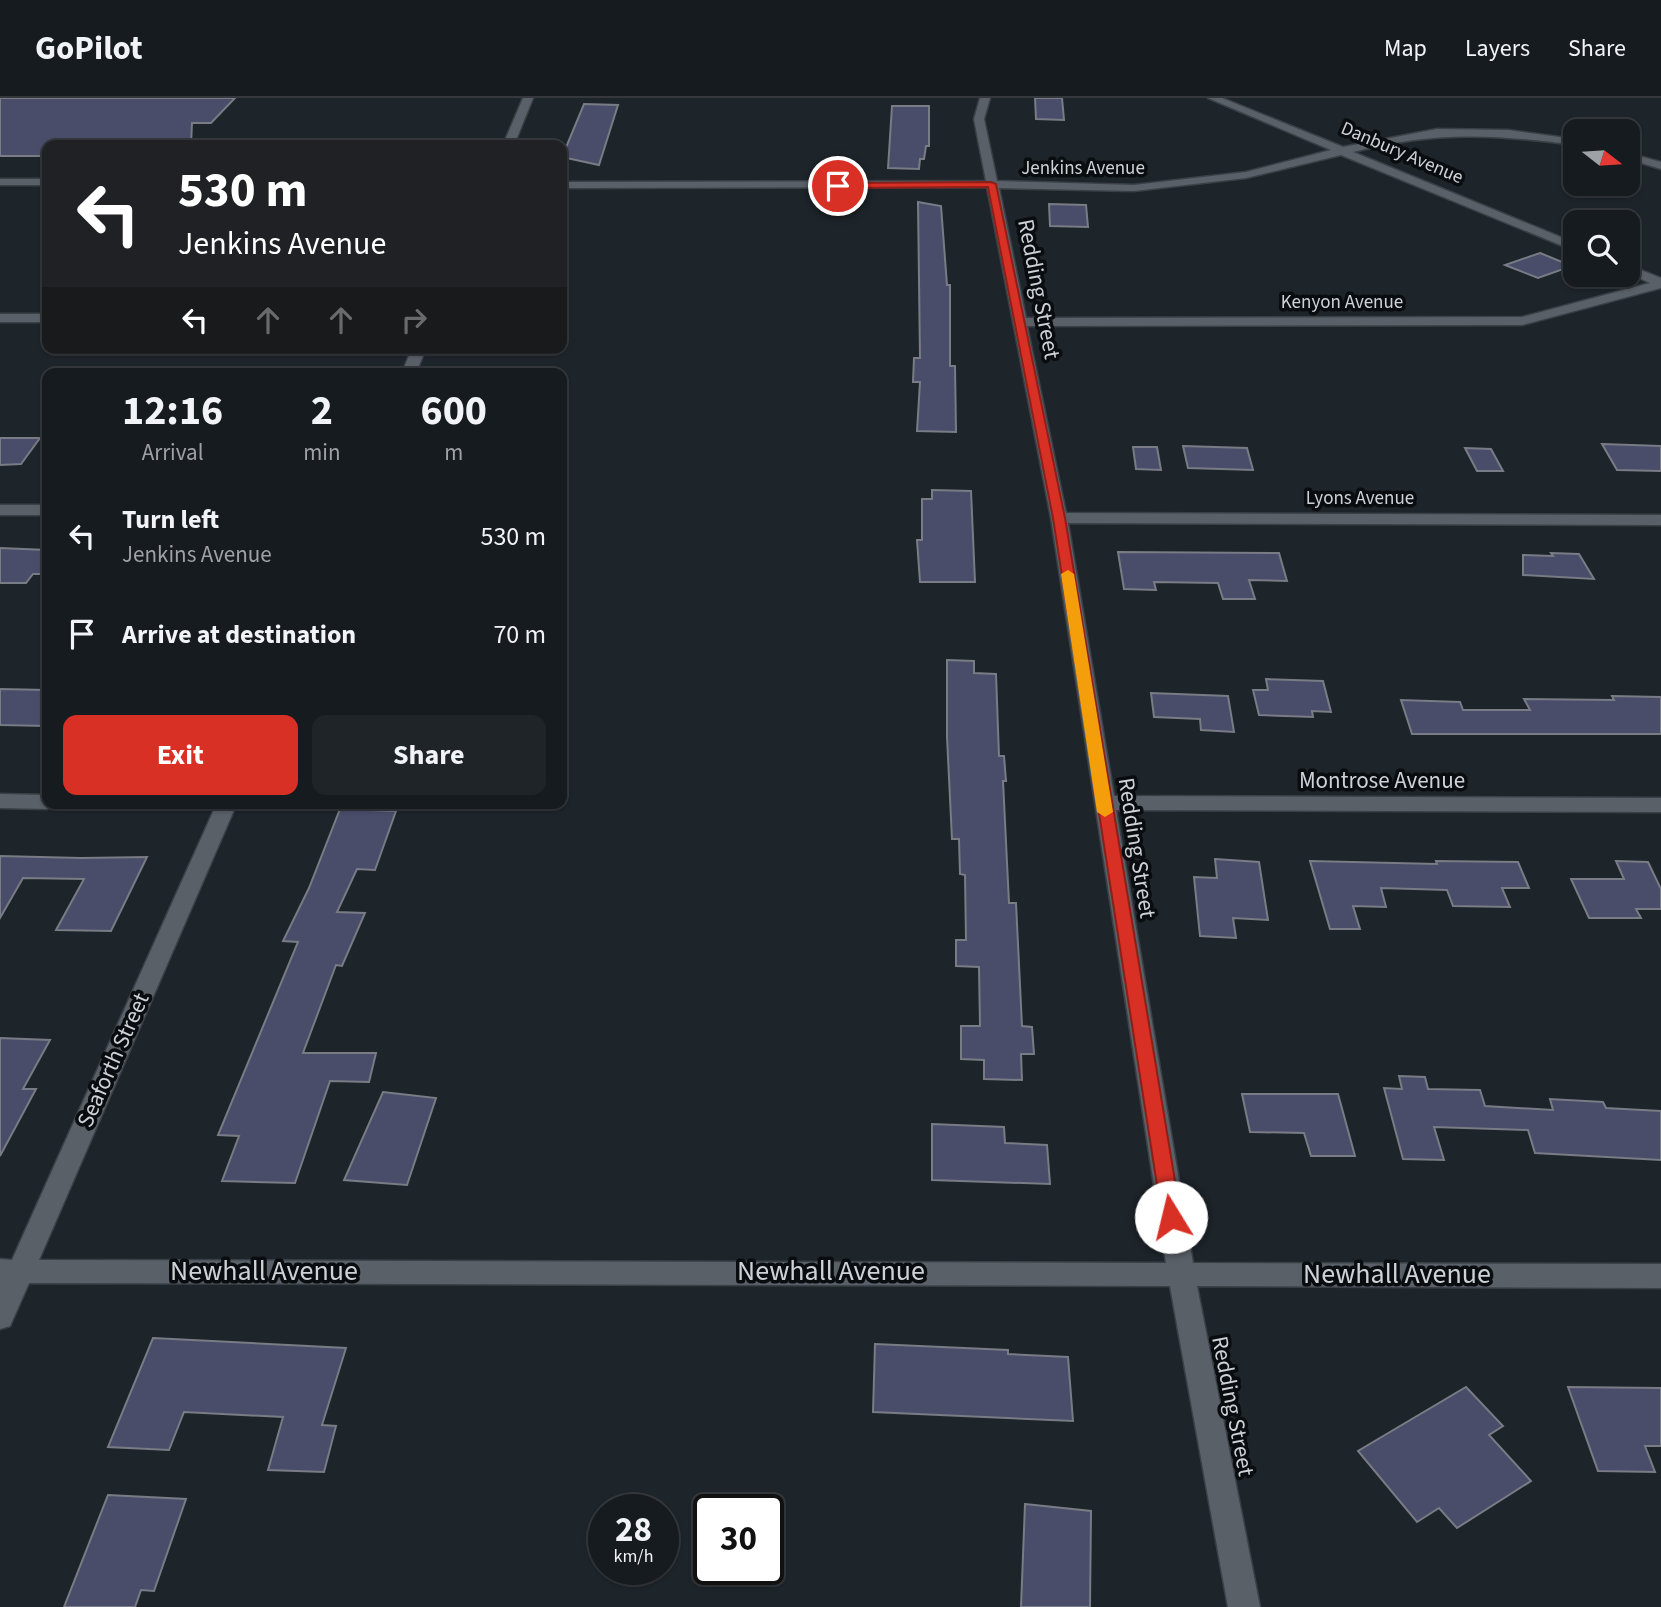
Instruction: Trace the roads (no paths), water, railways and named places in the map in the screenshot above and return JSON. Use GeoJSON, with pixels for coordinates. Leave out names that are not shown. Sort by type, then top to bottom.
{"type":"FeatureCollection","features":[{"type":"Feature","properties":{"kind":"street"},"geometry":{"type":"LineString","coordinates":[[510,140],[528,98]]}},
{"type":"Feature","properties":{"kind":"street","name":"Redding Street"},"geometry":{"type":"LineString","coordinates":[[985,98],[979,119],[1059,518],[1181,1272],[1244,1607]]}},
{"type":"Feature","properties":{"kind":"street","name":"Danbury Avenue"},"geometry":{"type":"LineString","coordinates":[[1213,98],[1349,151],[1563,242]]}},
{"type":"Feature","properties":{"kind":"street","name":"Jenkins Avenue"},"geometry":{"type":"LineString","coordinates":[[567,185],[991,184],[1134,188],[1246,175],[1386,140],[1437,132],[1508,133],[1563,140]]}},
{"type":"Feature","properties":{"kind":"street"},"geometry":{"type":"LineString","coordinates":[[1640,160],[1661,166]]}},
{"type":"Feature","properties":{"kind":"street"},"geometry":{"type":"LineString","coordinates":[[0,182],[42,182]]}},
{"type":"Feature","properties":{"kind":"street"},"geometry":{"type":"LineString","coordinates":[[1640,274],[1661,283]]}},
{"type":"Feature","properties":{"kind":"street","name":"Kenyon Avenue"},"geometry":{"type":"LineString","coordinates":[[1018,323],[1522,321],[1661,283]]}},
{"type":"Feature","properties":{"kind":"street"},"geometry":{"type":"LineString","coordinates":[[0,318],[42,318]]}},
{"type":"Feature","properties":{"kind":"street"},"geometry":{"type":"LineString","coordinates":[[0,510],[42,510]]}},
{"type":"Feature","properties":{"kind":"street","name":"Lyons Avenue"},"geometry":{"type":"LineString","coordinates":[[1059,518],[1661,520]]}},
{"type":"Feature","properties":{"kind":"street"},"geometry":{"type":"LineString","coordinates":[[0,801],[42,802]]}},
{"type":"Feature","properties":{"kind":"street","name":"Montrose Avenue"},"geometry":{"type":"LineString","coordinates":[[1103,803],[1661,805]]}},
{"type":"Feature","properties":{"kind":"street","name":"Seaforth Street"},"geometry":{"type":"LineString","coordinates":[[0,1317],[10,1271],[224,809]]}},
{"type":"Feature","properties":{"kind":"street","name":"Newhall Avenue"},"geometry":{"type":"LineString","coordinates":[[10,1271],[1181,1272],[1661,1276]]}}]}
